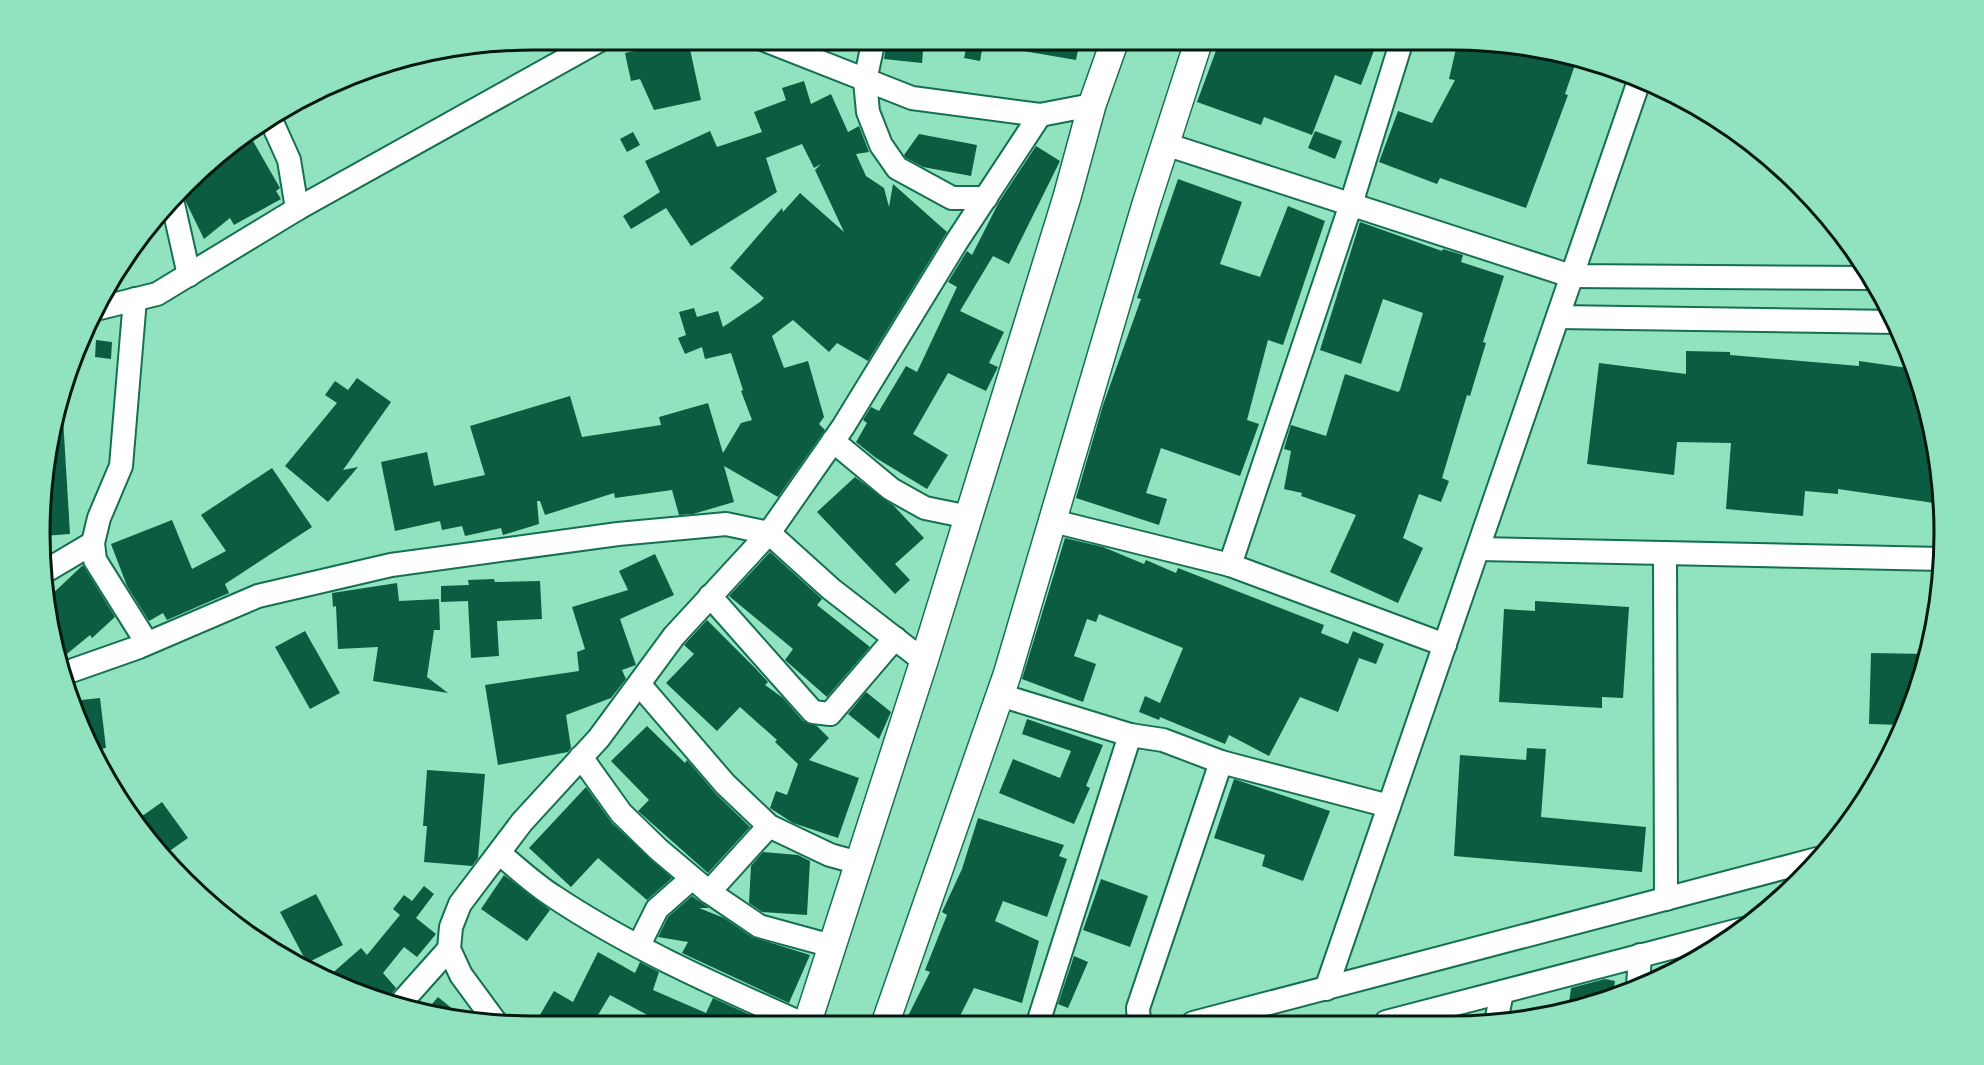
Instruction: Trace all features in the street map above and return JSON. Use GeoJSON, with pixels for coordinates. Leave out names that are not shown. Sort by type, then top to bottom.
{"type":"FeatureCollection","features":[{"type":"Feature","properties":{"kind":"street"},"geometry":{"type":"LineString","coordinates":[[106,307],[157,294],[297,209],[582,50]]}},
{"type":"Feature","properties":{"kind":"street"},"geometry":{"type":"LineString","coordinates":[[789,50],[912,98],[1040,115],[1092,105]]}},
{"type":"Feature","properties":{"kind":"street"},"geometry":{"type":"LineString","coordinates":[[871,50],[865,81],[868,111],[881,145],[897,168],[952,198],[986,198]]}},
{"type":"Feature","properties":{"kind":"street"},"geometry":{"type":"LineString","coordinates":[[808,1016],[924,661],[1067,197],[1092,105],[1111,50]]}},
{"type":"Feature","properties":{"kind":"street"},"geometry":{"type":"LineString","coordinates":[[888,1016],[1000,695],[1195,50]]}},
{"type":"Feature","properties":{"kind":"street"},"geometry":{"type":"LineString","coordinates":[[1230,565],[1351,204],[1399,50]]}},
{"type":"Feature","properties":{"kind":"street"},"geometry":{"type":"LineString","coordinates":[[1326,989],[1637,86]]}},
{"type":"Feature","properties":{"kind":"street"},"geometry":{"type":"LineString","coordinates":[[489,1013],[461,975],[449,949],[451,927],[460,904],[522,822],[599,738],[674,636],[769,533],[833,441],[1040,115]]}},
{"type":"Feature","properties":{"kind":"street"},"geometry":{"type":"LineString","coordinates":[[273,125],[289,160],[297,209]]}},
{"type":"Feature","properties":{"kind":"street"},"geometry":{"type":"LineString","coordinates":[[1165,144],[1571,276],[1862,278]]}},
{"type":"Feature","properties":{"kind":"street"},"geometry":{"type":"LineString","coordinates":[[174,209],[189,275]]}},
{"type":"Feature","properties":{"kind":"street"},"geometry":{"type":"LineString","coordinates":[[135,300],[121,466],[99,518],[93,543],[95,561],[147,643]]}},
{"type":"Feature","properties":{"kind":"street"},"geometry":{"type":"LineString","coordinates":[[1558,317],[1886,322]]}},
{"type":"Feature","properties":{"kind":"street"},"geometry":{"type":"LineString","coordinates":[[833,441],[891,489],[925,508],[969,517]]}},
{"type":"Feature","properties":{"kind":"street"},"geometry":{"type":"LineString","coordinates":[[1053,521],[1230,565],[1445,645]]}},
{"type":"Feature","properties":{"kind":"street"},"geometry":{"type":"LineString","coordinates":[[70,672],[147,643],[258,596],[391,565],[618,534],[726,524],[769,533],[831,588],[924,661]]}},
{"type":"Feature","properties":{"kind":"street"},"geometry":{"type":"LineString","coordinates":[[51,568],[93,543]]}},
{"type":"Feature","properties":{"kind":"street"},"geometry":{"type":"LineString","coordinates":[[1479,549],[1933,559]]}},
{"type":"Feature","properties":{"kind":"street"},"geometry":{"type":"LineString","coordinates":[[1665,554],[1666,899]]}},
{"type":"Feature","properties":{"kind":"street"},"geometry":{"type":"LineString","coordinates":[[710,596],[813,712],[830,714],[895,638]]}},
{"type":"Feature","properties":{"kind":"street"},"geometry":{"type":"LineString","coordinates":[[639,684],[726,784],[769,826],[830,855],[859,863]]}},
{"type":"Feature","properties":{"kind":"street"},"geometry":{"type":"LineString","coordinates":[[1000,695],[1130,735],[1163,740],[1221,762],[1389,806]]}},
{"type":"Feature","properties":{"kind":"street"},"geometry":{"type":"LineString","coordinates":[[1040,1016],[1130,735]]}},
{"type":"Feature","properties":{"kind":"street"},"geometry":{"type":"LineString","coordinates":[[581,757],[621,813],[700,885],[759,926],[832,946]]}},
{"type":"Feature","properties":{"kind":"street"},"geometry":{"type":"LineString","coordinates":[[1139,1016],[1138,1008],[1221,762]]}},
{"type":"Feature","properties":{"kind":"street"},"geometry":{"type":"LineString","coordinates":[[639,945],[657,909],[700,885],[769,826]]}},
{"type":"Feature","properties":{"kind":"street"},"geometry":{"type":"LineString","coordinates":[[499,853],[552,896],[698,977],[787,1016]]}},
{"type":"Feature","properties":{"kind":"street"},"geometry":{"type":"LineString","coordinates":[[1220,1016],[1803,864]]}},
{"type":"Feature","properties":{"kind":"street"},"geometry":{"type":"LineString","coordinates":[[1409,1016],[1717,936]]}},
{"type":"Feature","properties":{"kind":"street"},"geometry":{"type":"LineString","coordinates":[[405,998],[449,949]]}},
{"type":"Feature","properties":{"kind":"street"},"geometry":{"type":"LineString","coordinates":[[1639,978],[1640,956]]}},
{"type":"Feature","properties":{"kind":"street"},"geometry":{"type":"LineString","coordinates":[[1498,1013],[1502,992]]}},
{"type":"Feature","properties":{"kind":"building"},"geometry":{"type":"Polygon","coordinates":[[[640,50],[690,50],[701,100],[654,110],[640,79],[631,81],[625,53],[640,50]]]}},
{"type":"Feature","properties":{"kind":"building"},"geometry":{"type":"Polygon","coordinates":[[[885,50],[923,50],[922,63],[884,59],[885,50]]]}},
{"type":"Feature","properties":{"kind":"building"},"geometry":{"type":"Polygon","coordinates":[[[966,50],[982,50],[980,61],[964,58],[966,50]]]}},
{"type":"Feature","properties":{"kind":"building"},"geometry":{"type":"Polygon","coordinates":[[[1018,50],[1078,50],[1076,60],[1018,50]]]}},
{"type":"Feature","properties":{"kind":"building"},"geometry":{"type":"Polygon","coordinates":[[[1216,50],[1374,50],[1361,85],[1335,75],[1312,135],[1264,117],[1261,125],[1197,102],[1216,50]]]}},
{"type":"Feature","properties":{"kind":"building"},"geometry":{"type":"Polygon","coordinates":[[[1456,50],[1515,54],[1575,65],[1565,94],[1568,95],[1526,208],[1440,178],[1437,184],[1379,162],[1398,111],[1432,123],[1455,80],[1449,79],[1456,50]]]}},
{"type":"Feature","properties":{"kind":"building"},"geometry":{"type":"Polygon","coordinates":[[[804,81],[811,104],[831,94],[848,132],[859,126],[869,152],[856,154],[866,176],[884,188],[889,207],[893,184],[947,232],[868,361],[837,343],[829,352],[793,320],[772,336],[784,368],[808,361],[824,417],[819,424],[825,430],[778,497],[724,466],[734,502],[693,514],[679,515],[672,490],[615,498],[614,493],[545,515],[540,501],[537,501],[539,524],[503,535],[501,528],[465,536],[462,526],[442,530],[440,521],[395,531],[381,462],[427,452],[434,486],[485,475],[470,426],[570,396],[582,437],[661,425],[659,417],[708,403],[723,453],[741,423],[752,420],[741,391],[743,390],[731,353],[705,359],[702,347],[685,354],[678,338],[686,335],[679,312],[694,308],[697,317],[718,311],[723,327],[760,302],[764,298],[730,268],[782,208],[783,212],[800,193],[844,232],[815,170],[821,164],[814,168],[802,144],[766,158],[777,192],[691,246],[666,208],[631,229],[623,216],[660,192],[645,161],[710,131],[717,147],[762,132],[754,112],[786,100],[782,88],[804,81]]]}},
{"type":"Feature","properties":{"kind":"building"},"geometry":{"type":"Polygon","coordinates":[[[1315,131],[1342,141],[1335,159],[1308,148],[1315,131]]]}},
{"type":"Feature","properties":{"kind":"building"},"geometry":{"type":"Polygon","coordinates":[[[633,132],[640,145],[627,152],[620,139],[633,132]]]}},
{"type":"Feature","properties":{"kind":"building"},"geometry":{"type":"Polygon","coordinates":[[[919,134],[977,145],[971,176],[923,167],[906,158],[904,155],[919,134]]]}},
{"type":"Feature","properties":{"kind":"building"},"geometry":{"type":"Polygon","coordinates":[[[253,141],[280,188],[276,191],[281,199],[234,225],[230,218],[204,239],[184,198],[236,150],[253,141]]]}},
{"type":"Feature","properties":{"kind":"building"},"geometry":{"type":"Polygon","coordinates":[[[1036,146],[1060,161],[1009,264],[993,256],[960,311],[1004,332],[989,363],[998,367],[986,391],[948,373],[913,434],[948,455],[927,489],[876,458],[856,442],[867,423],[863,420],[871,407],[879,411],[906,366],[917,372],[957,287],[948,282],[967,251],[972,255],[999,202],[1036,146]]]}},
{"type":"Feature","properties":{"kind":"building"},"geometry":{"type":"Polygon","coordinates":[[[1178,179],[1242,202],[1220,264],[1260,277],[1288,206],[1325,221],[1283,345],[1268,340],[1247,420],[1259,424],[1240,476],[1161,448],[1146,493],[1167,499],[1159,525],[1076,498],[1103,405],[1141,299],[1137,298],[1178,179]]]}},
{"type":"Feature","properties":{"kind":"building"},"geometry":{"type":"Polygon","coordinates":[[[1360,222],[1442,251],[1443,249],[1463,255],[1461,262],[1504,276],[1483,342],[1486,343],[1470,396],[1467,395],[1442,478],[1449,481],[1441,502],[1419,494],[1403,538],[1423,548],[1398,603],[1330,572],[1356,515],[1301,496],[1302,493],[1284,489],[1291,451],[1284,449],[1291,425],[1326,436],[1345,374],[1398,392],[1423,313],[1383,299],[1361,364],[1320,350],[1360,222]]]}},
{"type":"Feature","properties":{"kind":"building"},"geometry":{"type":"Polygon","coordinates":[[[96,340],[112,342],[111,359],[95,357],[96,340]]]}},
{"type":"Feature","properties":{"kind":"building"},"geometry":{"type":"Polygon","coordinates":[[[1686,351],[1730,352],[1730,355],[1859,366],[1859,361],[1905,368],[1925,438],[1933,503],[1838,489],[1838,494],[1805,491],[1803,516],[1726,509],[1731,443],[1677,442],[1674,475],[1587,464],[1599,363],[1686,374],[1686,351]]]}},
{"type":"Feature","properties":{"kind":"building"},"geometry":{"type":"Polygon","coordinates":[[[357,378],[391,402],[343,470],[358,467],[328,502],[285,466],[337,403],[325,395],[335,381],[348,390],[357,378]]]}},
{"type":"Feature","properties":{"kind":"building"},"geometry":{"type":"Polygon","coordinates":[[[63,420],[70,534],[50,535],[54,469],[63,420]]]}},
{"type":"Feature","properties":{"kind":"building"},"geometry":{"type":"Polygon","coordinates":[[[272,468],[312,527],[225,584],[229,593],[167,620],[163,613],[149,621],[127,586],[111,544],[172,520],[192,569],[226,551],[201,515],[272,468]]]}},
{"type":"Feature","properties":{"kind":"building"},"geometry":{"type":"Polygon","coordinates":[[[855,477],[894,506],[924,538],[895,564],[910,580],[895,594],[817,512],[855,477]]]}},
{"type":"Feature","properties":{"kind":"building"},"geometry":{"type":"Polygon","coordinates":[[[1065,538],[1103,547],[1144,564],[1146,560],[1176,573],[1178,568],[1324,625],[1321,633],[1348,644],[1353,631],[1384,644],[1376,664],[1359,658],[1338,712],[1300,697],[1269,756],[1229,735],[1225,744],[1160,717],[1159,720],[1139,712],[1145,696],[1160,703],[1183,648],[1099,614],[1096,622],[1087,619],[1074,656],[1096,664],[1083,702],[1022,679],[1065,538]]]}},
{"type":"Feature","properties":{"kind":"building"},"geometry":{"type":"Polygon","coordinates":[[[770,552],[822,599],[817,605],[870,647],[827,697],[785,660],[793,649],[729,596],[770,552]]]}},
{"type":"Feature","properties":{"kind":"building"},"geometry":{"type":"Polygon","coordinates":[[[655,554],[674,595],[620,619],[636,665],[622,670],[626,679],[611,698],[566,715],[571,748],[568,752],[498,765],[485,685],[579,671],[577,652],[585,649],[572,607],[628,590],[619,571],[655,554]]]}},
{"type":"Feature","properties":{"kind":"building"},"geometry":{"type":"Polygon","coordinates":[[[83,565],[115,617],[92,638],[90,635],[65,655],[54,593],[83,565]]]}},
{"type":"Feature","properties":{"kind":"building"},"geometry":{"type":"Polygon","coordinates":[[[494,579],[495,582],[540,581],[542,619],[497,621],[499,656],[471,658],[468,601],[441,602],[441,586],[469,585],[468,580],[494,579]]]}},
{"type":"Feature","properties":{"kind":"building"},"geometry":{"type":"Polygon","coordinates":[[[397,583],[399,601],[439,599],[440,630],[434,630],[427,677],[448,693],[373,681],[378,647],[338,649],[336,606],[333,607],[332,593],[397,583]]]}},
{"type":"Feature","properties":{"kind":"building"},"geometry":{"type":"Polygon","coordinates":[[[1535,601],[1629,607],[1623,698],[1602,697],[1602,708],[1499,702],[1504,609],[1535,611],[1535,601]]]}},
{"type":"Feature","properties":{"kind":"building"},"geometry":{"type":"Polygon","coordinates":[[[707,620],[768,682],[765,685],[783,698],[803,721],[817,726],[829,738],[809,760],[859,778],[838,838],[793,823],[770,808],[776,791],[787,795],[798,764],[775,742],[777,740],[740,707],[717,731],[666,683],[694,654],[684,645],[707,620]]]}},
{"type":"Feature","properties":{"kind":"building"},"geometry":{"type":"Polygon","coordinates":[[[305,631],[340,693],[310,709],[275,647],[305,631]]]}},
{"type":"Feature","properties":{"kind":"building"},"geometry":{"type":"Polygon","coordinates":[[[1871,653],[1919,654],[1895,725],[1869,724],[1871,653]]]}},
{"type":"Feature","properties":{"kind":"building"},"geometry":{"type":"Polygon","coordinates":[[[866,692],[891,712],[879,739],[848,714],[866,692]]]}},
{"type":"Feature","properties":{"kind":"building"},"geometry":{"type":"Polygon","coordinates":[[[100,698],[106,748],[101,749],[80,700],[100,698]]]}},
{"type":"Feature","properties":{"kind":"building"},"geometry":{"type":"Polygon","coordinates":[[[1027,719],[1103,745],[1086,786],[1090,788],[1074,824],[999,793],[1013,759],[1060,778],[1071,751],[1022,734],[1027,719]]]}},
{"type":"Feature","properties":{"kind":"building"},"geometry":{"type":"Polygon","coordinates":[[[647,726],[685,763],[687,760],[716,794],[750,827],[708,873],[638,811],[649,800],[611,761],[647,726]]]}},
{"type":"Feature","properties":{"kind":"building"},"geometry":{"type":"Polygon","coordinates":[[[1527,748],[1546,749],[1541,817],[1646,827],[1642,872],[1454,856],[1460,755],[1526,760],[1527,748]]]}},
{"type":"Feature","properties":{"kind":"building"},"geometry":{"type":"Polygon","coordinates":[[[427,770],[485,774],[478,858],[472,866],[424,862],[427,826],[423,826],[427,770]]]}},
{"type":"Feature","properties":{"kind":"building"},"geometry":{"type":"Polygon","coordinates":[[[1234,779],[1330,811],[1303,881],[1262,866],[1265,855],[1214,838],[1234,779]]]}},
{"type":"Feature","properties":{"kind":"building"},"geometry":{"type":"Polygon","coordinates":[[[586,787],[612,823],[672,878],[647,900],[598,858],[571,887],[529,848],[586,787]]]}},
{"type":"Feature","properties":{"kind":"building"},"geometry":{"type":"Polygon","coordinates":[[[162,802],[188,838],[169,851],[142,816],[162,802]]]}},
{"type":"Feature","properties":{"kind":"building"},"geometry":{"type":"Polygon","coordinates":[[[978,818],[1064,845],[1059,856],[1067,859],[1047,917],[1003,901],[995,921],[1039,941],[1022,1003],[974,988],[960,1016],[908,1016],[930,972],[925,970],[947,915],[942,912],[962,869],[978,818]]]}},
{"type":"Feature","properties":{"kind":"building"},"geometry":{"type":"Polygon","coordinates":[[[763,852],[798,855],[810,861],[807,915],[762,912],[749,903],[751,866],[763,852]]]}},
{"type":"Feature","properties":{"kind":"building"},"geometry":{"type":"Polygon","coordinates":[[[504,875],[550,910],[527,941],[481,909],[504,875]]]}},
{"type":"Feature","properties":{"kind":"building"},"geometry":{"type":"Polygon","coordinates":[[[1101,879],[1148,896],[1130,947],[1083,930],[1101,879]]]}},
{"type":"Feature","properties":{"kind":"building"},"geometry":{"type":"Polygon","coordinates":[[[424,886],[434,894],[416,918],[436,934],[417,957],[404,947],[383,973],[396,988],[391,994],[333,972],[361,948],[367,955],[400,915],[393,909],[404,895],[412,901],[424,886]]]}},
{"type":"Feature","properties":{"kind":"building"},"geometry":{"type":"Polygon","coordinates":[[[316,894],[343,945],[310,961],[304,958],[280,912],[316,894]]]}},
{"type":"Feature","properties":{"kind":"building"},"geometry":{"type":"Polygon","coordinates":[[[692,896],[709,908],[699,908],[724,918],[752,937],[810,955],[789,1003],[682,953],[688,942],[658,937],[668,917],[692,896]]]}},
{"type":"Feature","properties":{"kind":"building"},"geometry":{"type":"Polygon","coordinates":[[[598,952],[635,973],[640,962],[659,972],[653,990],[706,1013],[713,998],[752,1016],[649,1016],[610,995],[597,1016],[539,1016],[554,991],[573,1002],[598,952]]]}},
{"type":"Feature","properties":{"kind":"building"},"geometry":{"type":"Polygon","coordinates":[[[1074,956],[1088,962],[1068,1008],[1058,1004],[1074,956]]]}},
{"type":"Feature","properties":{"kind":"building"},"geometry":{"type":"Polygon","coordinates":[[[1605,979],[1615,981],[1614,987],[1569,1001],[1571,988],[1605,979]]]}},
{"type":"Feature","properties":{"kind":"building"},"geometry":{"type":"Polygon","coordinates":[[[438,997],[452,1008],[438,1006],[431,1005],[438,997]]]}}]}
